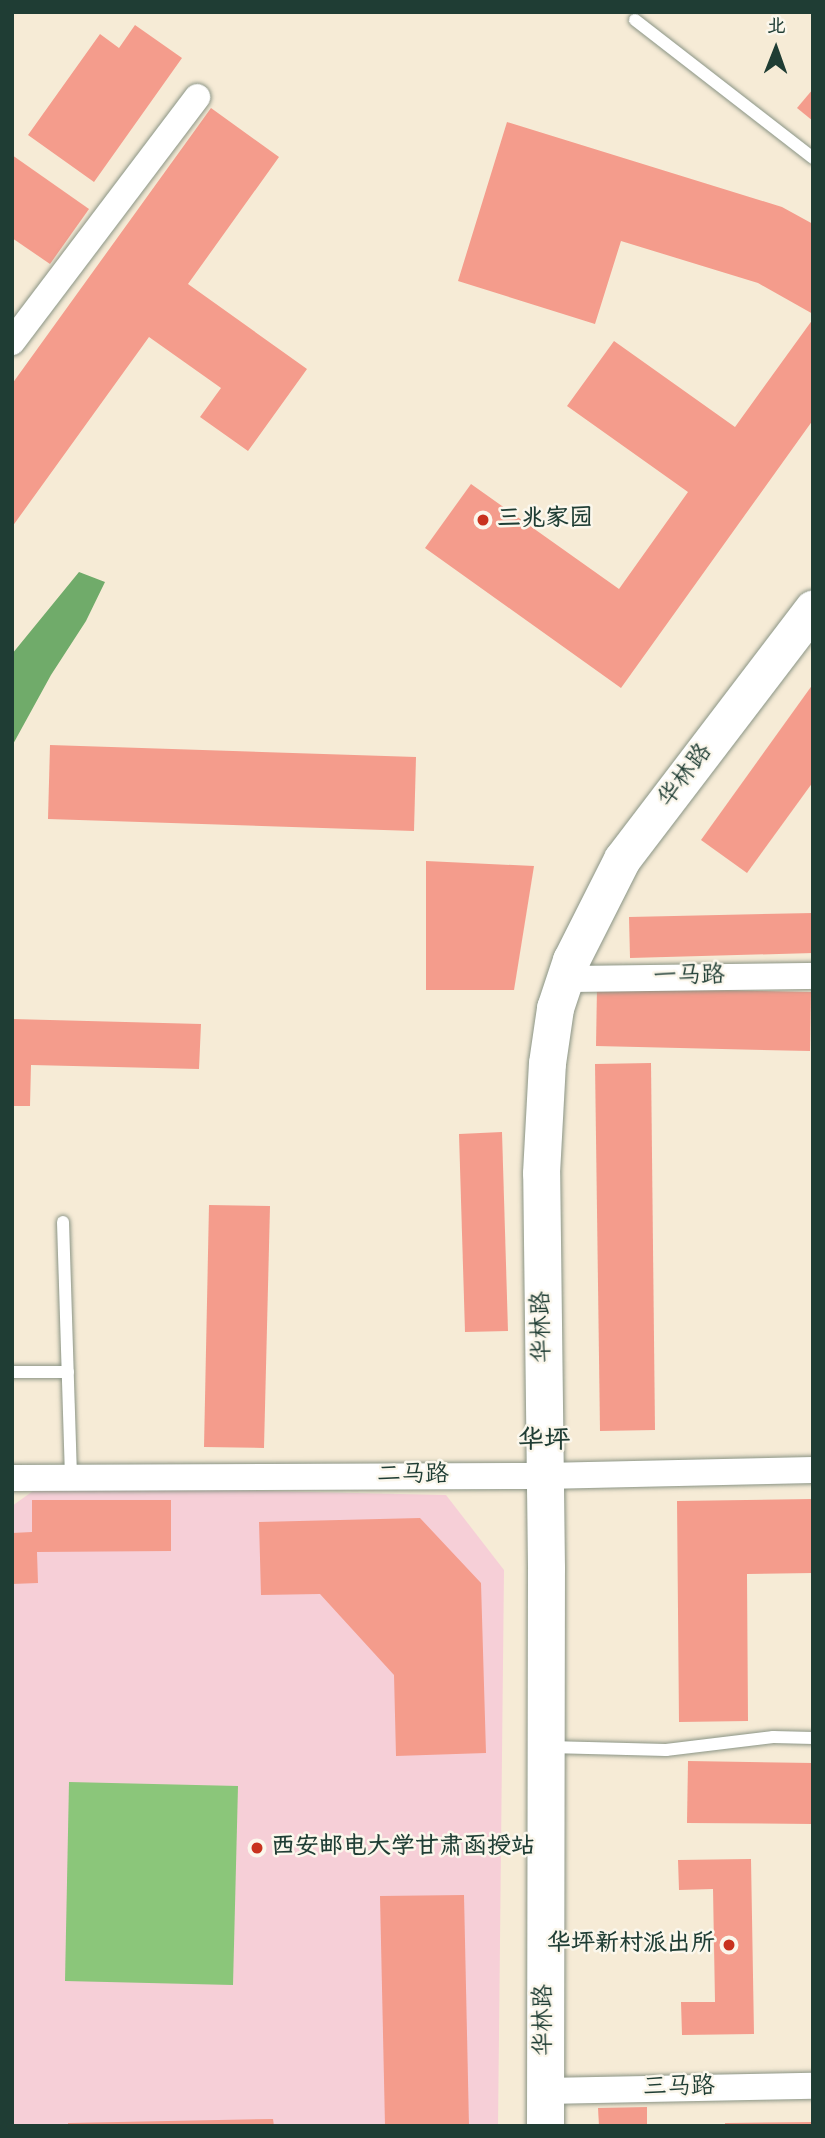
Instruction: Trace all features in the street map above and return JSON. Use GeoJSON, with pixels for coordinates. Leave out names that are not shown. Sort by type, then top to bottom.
{"type":"FeatureCollection","features":[{"type":"Feature","properties":{"kind":"street"},"geometry":{"type":"LineString","coordinates":[[12,342],[197,97]]}},
{"type":"Feature","properties":{"kind":"street","name":"华林路"},"geometry":{"type":"LineString","coordinates":[[545,2108],[541,1173],[547,1063],[555,1008],[600,899],[622,859],[813,608]]}},
{"type":"Feature","properties":{"kind":"street","name":"一马路"},"geometry":{"type":"LineString","coordinates":[[565,979],[813,976]]}},
{"type":"Feature","properties":{"kind":"street","name":"二马路"},"geometry":{"type":"LineString","coordinates":[[14,1478],[544,1476],[813,1470]]}},
{"type":"Feature","properties":{"kind":"street","name":"三马路"},"geometry":{"type":"LineString","coordinates":[[545,2108],[813,2086]]}},
{"type":"Feature","properties":{"kind":"lane"},"geometry":{"type":"LineString","coordinates":[[635,20],[813,158]]}},
{"type":"Feature","properties":{"kind":"lane"},"geometry":{"type":"LineString","coordinates":[[63,1222],[71,1478]]}},
{"type":"Feature","properties":{"kind":"lane"},"geometry":{"type":"LineString","coordinates":[[12,1372],[68,1372]]}},
{"type":"Feature","properties":{"kind":"lane"},"geometry":{"type":"LineString","coordinates":[[545,1747],[666,1750],[773,1737],[813,1738]]}},
{"type":"Feature","properties":{"kind":"shaded area","name":"西安邮电大学甘肃函授站"},"geometry":{"type":"Polygon","coordinates":[[[40,1486],[446,1495],[504,1570],[498,2126],[12,2126],[12,1506],[40,1486]]]}},
{"type":"Feature","properties":{"kind":"green space"},"geometry":{"type":"Polygon","coordinates":[[[79,572],[105,582],[86,621],[51,675],[12,746],[12,654],[79,572]]]}},
{"type":"Feature","properties":{"kind":"green space"},"geometry":{"type":"Polygon","coordinates":[[[69,1782],[238,1786],[233,1985],[65,1981],[69,1782]]]}},
{"type":"Feature","properties":{"kind":"building"},"geometry":{"type":"Polygon","coordinates":[[[135,25],[182,58],[94,182],[28,135],[100,34],[119,48],[135,25]]]}},
{"type":"Feature","properties":{"kind":"building"},"geometry":{"type":"Polygon","coordinates":[[[813,89],[813,121],[797,108],[813,89]]]}},
{"type":"Feature","properties":{"kind":"building"},"geometry":{"type":"Polygon","coordinates":[[[211,108],[279,157],[188,284],[307,369],[248,451],[200,417],[221,388],[149,337],[12,527],[12,384],[211,108]]]}},
{"type":"Feature","properties":{"kind":"building"},"geometry":{"type":"Polygon","coordinates":[[[507,122],[782,207],[813,224],[813,314],[758,283],[621,241],[595,324],[458,281],[507,122]]]}},
{"type":"Feature","properties":{"kind":"building"},"geometry":{"type":"Polygon","coordinates":[[[12,155],[89,209],[50,264],[12,238],[12,155]]]}},
{"type":"Feature","properties":{"kind":"building","name":"三兆家园"},"geometry":{"type":"Polygon","coordinates":[[[813,319],[813,420],[621,688],[425,548],[471,484],[619,589],[688,492],[567,406],[614,341],[735,427],[813,319]]]}},
{"type":"Feature","properties":{"kind":"building"},"geometry":{"type":"Polygon","coordinates":[[[813,684],[813,782],[747,873],[701,840],[813,684]]]}},
{"type":"Feature","properties":{"kind":"building"},"geometry":{"type":"Polygon","coordinates":[[[50,745],[416,757],[414,831],[48,819],[50,745]]]}},
{"type":"Feature","properties":{"kind":"building"},"geometry":{"type":"Polygon","coordinates":[[[426,861],[534,866],[514,990],[426,990],[426,861]]]}},
{"type":"Feature","properties":{"kind":"building"},"geometry":{"type":"Polygon","coordinates":[[[813,913],[813,953],[630,958],[629,917],[813,913]]]}},
{"type":"Feature","properties":{"kind":"building"},"geometry":{"type":"Polygon","coordinates":[[[597,988],[811,992],[810,1051],[596,1046],[597,988]]]}},
{"type":"Feature","properties":{"kind":"building"},"geometry":{"type":"Polygon","coordinates":[[[12,1019],[201,1024],[199,1069],[31,1065],[30,1106],[12,1106],[12,1019]]]}},
{"type":"Feature","properties":{"kind":"building"},"geometry":{"type":"Polygon","coordinates":[[[651,1063],[655,1430],[600,1431],[595,1064],[651,1063]]]}},
{"type":"Feature","properties":{"kind":"building"},"geometry":{"type":"Polygon","coordinates":[[[502,1132],[508,1331],[465,1332],[459,1134],[502,1132]]]}},
{"type":"Feature","properties":{"kind":"building"},"geometry":{"type":"Polygon","coordinates":[[[209,1205],[270,1206],[264,1448],[204,1447],[209,1205]]]}},
{"type":"Feature","properties":{"kind":"building"},"geometry":{"type":"Polygon","coordinates":[[[813,1499],[813,1573],[747,1574],[748,1721],[679,1722],[677,1501],[813,1499]]]}},
{"type":"Feature","properties":{"kind":"building"},"geometry":{"type":"Polygon","coordinates":[[[32,1500],[171,1500],[171,1551],[37,1552],[38,1583],[12,1584],[12,1533],[32,1532],[32,1500]]]}},
{"type":"Feature","properties":{"kind":"building"},"geometry":{"type":"Polygon","coordinates":[[[420,1518],[481,1583],[486,1753],[396,1756],[394,1675],[320,1594],[261,1595],[259,1522],[420,1518]]]}},
{"type":"Feature","properties":{"kind":"building"},"geometry":{"type":"Polygon","coordinates":[[[688,1761],[813,1763],[813,1824],[687,1823],[688,1761]]]}},
{"type":"Feature","properties":{"kind":"building"},"geometry":{"type":"Polygon","coordinates":[[[751,1859],[754,2034],[682,2035],[681,2002],[715,2002],[713,1889],[679,1890],[678,1860],[751,1859]]]}},
{"type":"Feature","properties":{"kind":"building"},"geometry":{"type":"Polygon","coordinates":[[[464,1895],[469,2126],[385,2126],[380,1896],[464,1895]]]}},
{"type":"Feature","properties":{"kind":"building"},"geometry":{"type":"Polygon","coordinates":[[[647,2107],[647,2126],[599,2126],[598,2108],[647,2107]]]}},
{"type":"Feature","properties":{"kind":"building"},"geometry":{"type":"Polygon","coordinates":[[[273,2119],[274,2126],[68,2126],[68,2123],[273,2119]]]}},
{"type":"Feature","properties":{"kind":"building"},"geometry":{"type":"Polygon","coordinates":[[[813,2122],[813,2126],[725,2126],[725,2123],[813,2122]]]}},
{"type":"Feature","properties":{"kind":"place","name":"三兆家园"},"geometry":{"type":"Point","coordinates":[483,520]}},
{"type":"Feature","properties":{"kind":"place","name":"西安邮电大学甘肃函授站"},"geometry":{"type":"Point","coordinates":[257,1848]}},
{"type":"Feature","properties":{"kind":"place","name":"华坪新村派出所"},"geometry":{"type":"Point","coordinates":[729,1945]}},
{"type":"Feature","properties":{"kind":"district","name":"华坪"},"geometry":{"type":"Point","coordinates":[544,1443]}}]}
